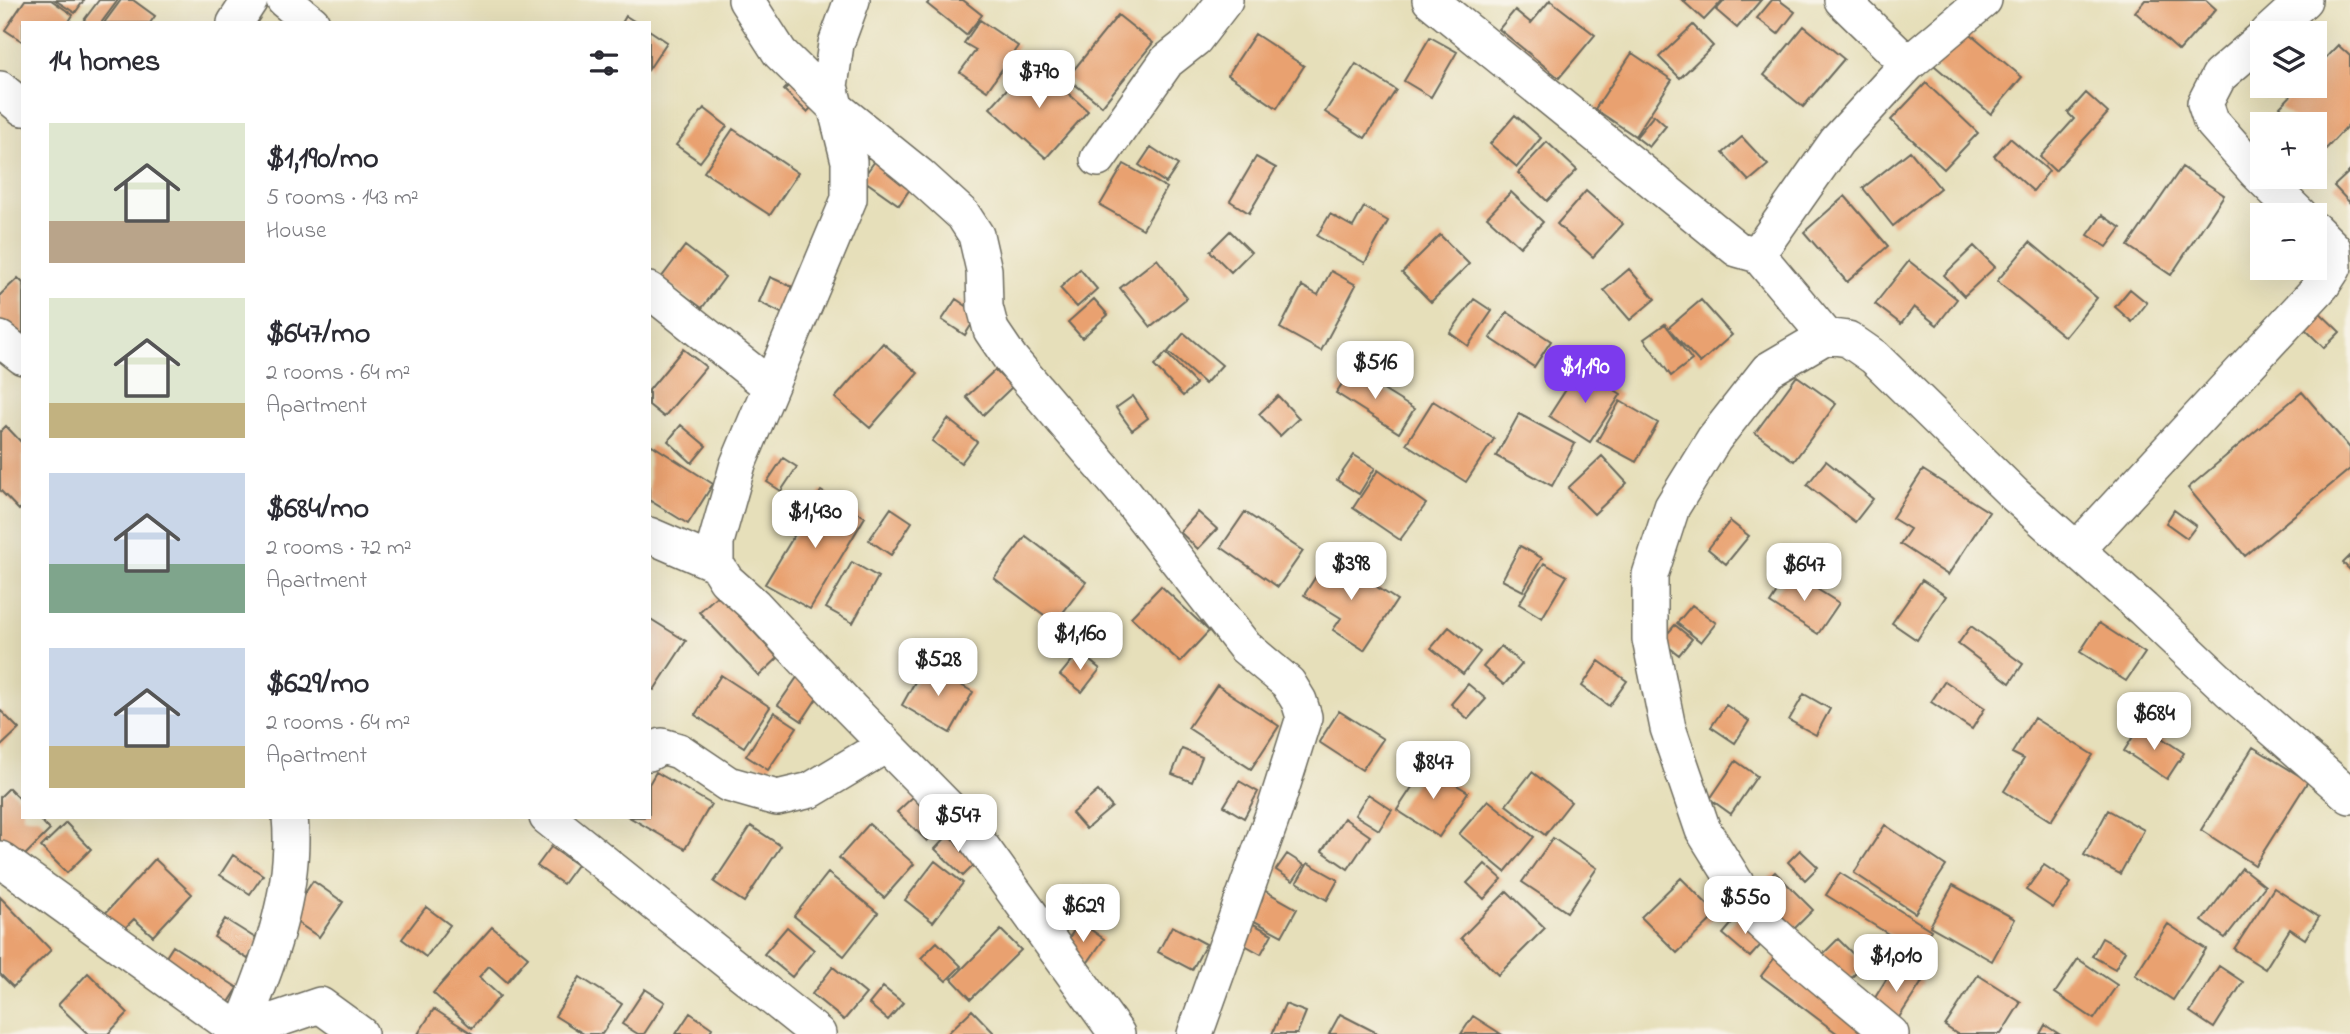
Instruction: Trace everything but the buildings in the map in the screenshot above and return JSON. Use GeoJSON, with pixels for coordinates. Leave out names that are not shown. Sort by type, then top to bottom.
{"type":"FeatureCollection","features":[{"type":"Feature","properties":{"kind":"street"},"geometry":{"type":"LineString","coordinates":[[236,21],[250,0]]}},
{"type":"Feature","properties":{"kind":"street"},"geometry":{"type":"LineString","coordinates":[[284,0],[310,21]]}},
{"type":"Feature","properties":{"kind":"street"},"geometry":{"type":"LineString","coordinates":[[746,0],[780,53],[836,108],[919,175],[963,215],[976,235],[984,270],[985,307],[991,330],[1010,358],[1124,492],[1245,647],[1288,683],[1299,701],[1304,717],[1275,809],[1195,1034]]}},
{"type":"Feature","properties":{"kind":"street"},"geometry":{"type":"LineString","coordinates":[[852,0],[836,44],[831,86],[849,161],[849,199],[738,464],[716,542],[716,564],[726,580],[754,605],[968,828],[1116,1034]]}},
{"type":"Feature","properties":{"kind":"street"},"geometry":{"type":"LineString","coordinates":[[1098,159],[1167,61],[1195,39],[1224,0]]}},
{"type":"Feature","properties":{"kind":"street"},"geometry":{"type":"LineString","coordinates":[[1430,0],[1737,249],[1758,255],[1826,336]]}},
{"type":"Feature","properties":{"kind":"street"},"geometry":{"type":"LineString","coordinates":[[1842,0],[1908,64]]}},
{"type":"Feature","properties":{"kind":"street"},"geometry":{"type":"LineString","coordinates":[[1766,242],[1837,141],[1908,64],[1984,0]]}},
{"type":"Feature","properties":{"kind":"street"},"geometry":{"type":"LineString","coordinates":[[2281,21],[2304,0]]}},
{"type":"Feature","properties":{"kind":"street"},"geometry":{"type":"LineString","coordinates":[[2250,49],[2220,76],[2205,103],[2211,121],[2288,203]]}},
{"type":"Feature","properties":{"kind":"street"},"geometry":{"type":"LineString","coordinates":[[0,89],[21,106]]}},
{"type":"Feature","properties":{"kind":"street"},"geometry":{"type":"LineString","coordinates":[[2327,242],[2333,248],[2334,267],[2327,278]]}},
{"type":"Feature","properties":{"kind":"street"},"geometry":{"type":"LineString","coordinates":[[2076,550],[2326,280]]}},
{"type":"Feature","properties":{"kind":"street"},"geometry":{"type":"LineString","coordinates":[[651,292],[771,386]]}},
{"type":"Feature","properties":{"kind":"street"},"geometry":{"type":"LineString","coordinates":[[1891,1034],[1759,920],[1703,830],[1668,728],[1650,639],[1650,575],[1672,507],[1714,439],[1768,370],[1826,336],[1848,339],[1874,357],[2015,495],[2143,609],[2229,691],[2350,796]]}},
{"type":"Feature","properties":{"kind":"street"},"geometry":{"type":"LineString","coordinates":[[0,339],[21,355]]}},
{"type":"Feature","properties":{"kind":"street"},"geometry":{"type":"LineString","coordinates":[[651,536],[716,564]]}},
{"type":"Feature","properties":{"kind":"street"},"geometry":{"type":"LineString","coordinates":[[651,752],[662,746],[679,751],[728,784],[776,798],[811,790],[886,745]]}},
{"type":"Feature","properties":{"kind":"street"},"geometry":{"type":"LineString","coordinates":[[240,1033],[261,984],[290,877],[290,819]]}},
{"type":"Feature","properties":{"kind":"street"},"geometry":{"type":"LineString","coordinates":[[549,819],[818,1034]]}},
{"type":"Feature","properties":{"kind":"street"},"geometry":{"type":"LineString","coordinates":[[0,859],[240,1033]]}},
{"type":"Feature","properties":{"kind":"street"},"geometry":{"type":"LineString","coordinates":[[240,1033],[320,1005],[360,1034]]}}]}
